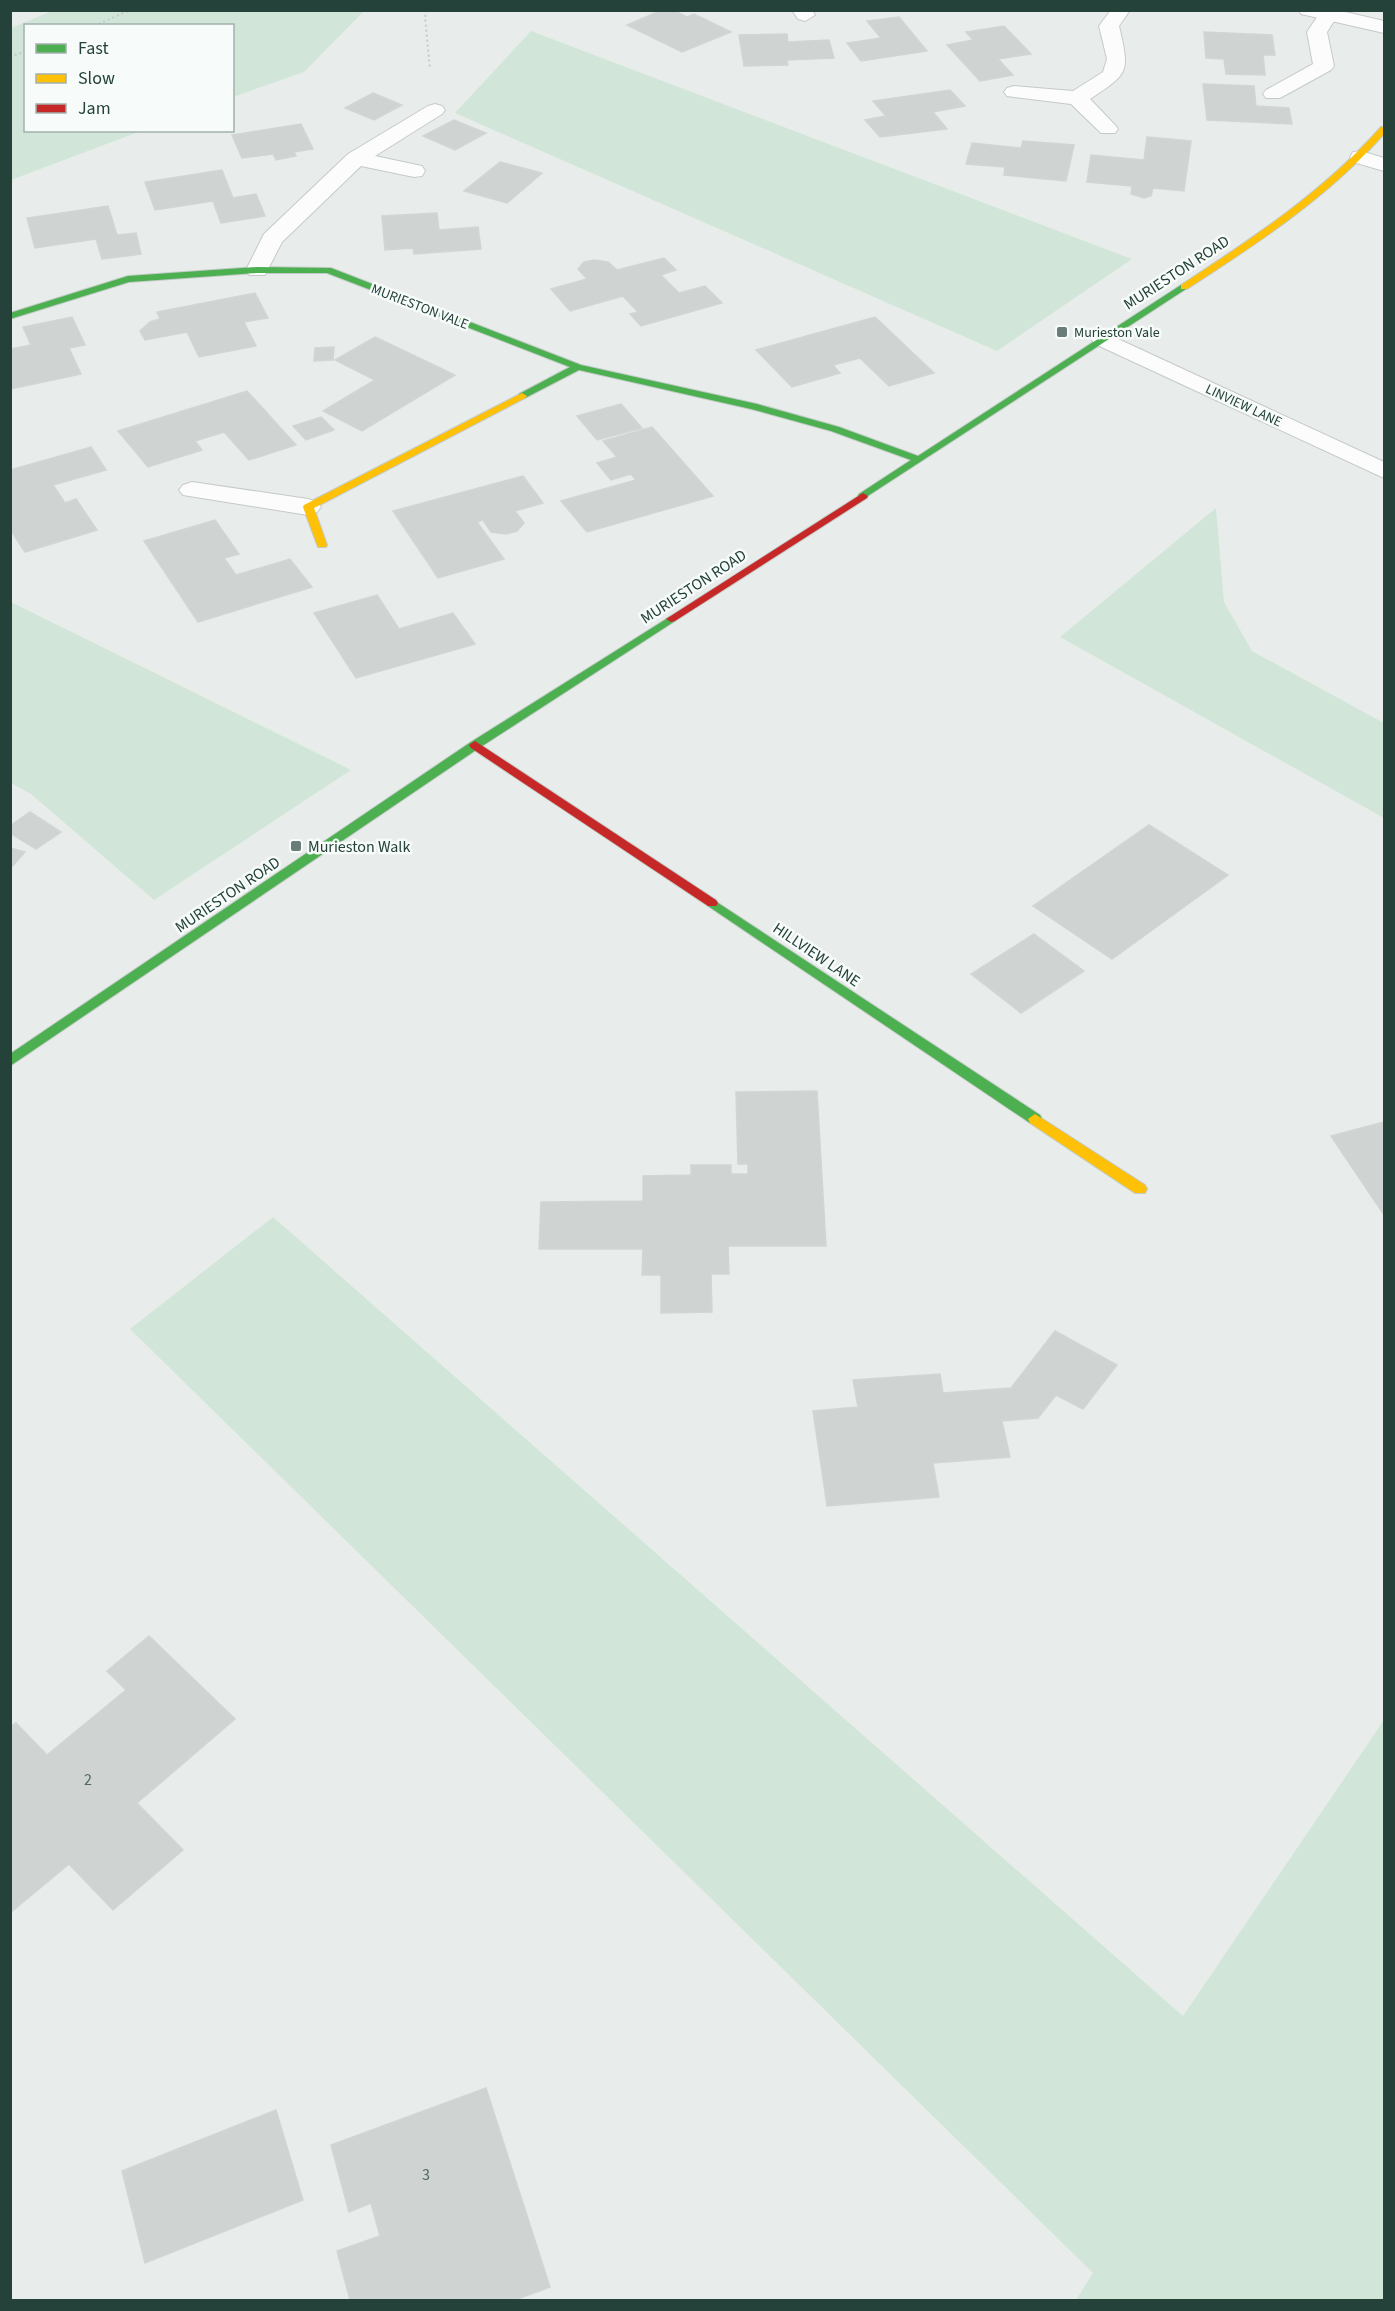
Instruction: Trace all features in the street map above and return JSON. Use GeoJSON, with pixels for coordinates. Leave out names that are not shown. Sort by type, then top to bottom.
{"type":"FeatureCollection","features":[{"type":"Feature","properties":{"kind":"street"},"geometry":{"type":"LineString","coordinates":[[1014,92],[1077,98],[1112,75],[1117,59],[1109,26],[1120,10]]}},
{"type":"Feature","properties":{"kind":"street"},"geometry":{"type":"LineString","coordinates":[[1308,10],[1384,27]]}},
{"type":"Feature","properties":{"kind":"street"},"geometry":{"type":"LineString","coordinates":[[1273,94],[1324,66],[1317,32],[1328,15]]}},
{"type":"Feature","properties":{"kind":"street"},"geometry":{"type":"LineString","coordinates":[[1077,98],[1108,129]]}},
{"type":"Feature","properties":{"kind":"street"},"geometry":{"type":"LineString","coordinates":[[256,270],[272,239],[356,159],[435,110]]}},
{"type":"Feature","properties":{"kind":"street","name":"MURIESTON ROAD"},"geometry":{"type":"LineString","coordinates":[[10,1060],[475,745],[920,460],[1293,215],[1362,158],[1384,129]]}},
{"type":"Feature","properties":{"kind":"street"},"geometry":{"type":"LineString","coordinates":[[1362,158],[1384,165]]}},
{"type":"Feature","properties":{"kind":"street"},"geometry":{"type":"LineString","coordinates":[[356,159],[414,171]]}},
{"type":"Feature","properties":{"kind":"street","name":"MURIESTON VALE"},"geometry":{"type":"LineString","coordinates":[[10,316],[128,279],[256,270],[328,270],[578,367],[753,406],[835,429],[920,460]]}},
{"type":"Feature","properties":{"kind":"street","name":"LINVIEW LANE"},"geometry":{"type":"LineString","coordinates":[[1103,339],[1384,471]]}},
{"type":"Feature","properties":{"kind":"street"},"geometry":{"type":"LineString","coordinates":[[192,490],[308,507],[578,367]]}},
{"type":"Feature","properties":{"kind":"street"},"geometry":{"type":"LineString","coordinates":[[308,507],[322,545]]}},
{"type":"Feature","properties":{"kind":"street","name":"HILLVIEW LANE"},"geometry":{"type":"LineString","coordinates":[[475,745],[1140,1189]]}},
{"type":"Feature","properties":{"kind":"path"},"geometry":{"type":"LineString","coordinates":[[98,24],[130,10]]}},
{"type":"Feature","properties":{"kind":"path"},"geometry":{"type":"LineString","coordinates":[[427,10],[425,17],[430,93],[435,110]]}},
{"type":"Feature","properties":{"kind":"green space"},"geometry":{"type":"Polygon","coordinates":[[[52,10],[364,11],[304,72],[234,97],[234,24],[24,24],[24,132],[138,132],[11,180],[11,28],[52,10]]]}},
{"type":"Feature","properties":{"kind":"green space"},"geometry":{"type":"Polygon","coordinates":[[[531,31],[1132,259],[997,351],[455,113],[531,31]]]}},
{"type":"Feature","properties":{"kind":"green space"},"geometry":{"type":"Polygon","coordinates":[[[1216,508],[1224,602],[1252,651],[1384,723],[1384,818],[1060,637],[1216,508]]]}},
{"type":"Feature","properties":{"kind":"green space"},"geometry":{"type":"Polygon","coordinates":[[[11,602],[351,770],[154,900],[31,794],[11,783],[11,602]]]}},
{"type":"Feature","properties":{"kind":"green space"},"geometry":{"type":"Polygon","coordinates":[[[273,1217],[1183,2016],[1384,1720],[1384,2300],[1076,2300],[1093,2273],[130,1329],[273,1217]]]}},
{"type":"Feature","properties":{"kind":"building"},"geometry":{"type":"Polygon","coordinates":[[[662,10],[673,10],[687,17],[694,14],[731,32],[682,52],[627,25],[662,10]]]}},
{"type":"Feature","properties":{"kind":"building"},"geometry":{"type":"Polygon","coordinates":[[[899,17],[927,51],[861,61],[847,43],[881,38],[867,21],[899,17]]]}},
{"type":"Feature","properties":{"kind":"building"},"geometry":{"type":"Polygon","coordinates":[[[1004,26],[1031,54],[998,59],[1013,75],[980,81],[947,45],[973,40],[966,32],[1004,26]]]}},
{"type":"Feature","properties":{"kind":"building"},"geometry":{"type":"Polygon","coordinates":[[[1204,32],[1272,35],[1275,55],[1263,55],[1265,75],[1226,74],[1224,59],[1206,58],[1204,32]]]}},
{"type":"Feature","properties":{"kind":"building"},"geometry":{"type":"Polygon","coordinates":[[[787,34],[788,42],[829,40],[834,58],[787,60],[788,65],[744,66],[739,35],[787,34]]]}},
{"type":"Feature","properties":{"kind":"building"},"geometry":{"type":"Polygon","coordinates":[[[1203,84],[1254,86],[1256,106],[1289,108],[1292,124],[1207,120],[1203,84]]]}},
{"type":"Feature","properties":{"kind":"building"},"geometry":{"type":"Polygon","coordinates":[[[950,90],[965,106],[933,112],[947,129],[880,137],[865,120],[886,116],[873,101],[950,90]]]}},
{"type":"Feature","properties":{"kind":"building"},"geometry":{"type":"Polygon","coordinates":[[[373,93],[402,105],[374,120],[345,108],[373,93]]]}},
{"type":"Feature","properties":{"kind":"building"},"geometry":{"type":"Polygon","coordinates":[[[454,120],[486,133],[455,150],[423,136],[454,120]]]}},
{"type":"Feature","properties":{"kind":"building"},"geometry":{"type":"Polygon","coordinates":[[[301,124],[313,149],[294,152],[296,156],[276,160],[273,154],[242,158],[232,135],[301,124]]]}},
{"type":"Feature","properties":{"kind":"building"},"geometry":{"type":"Polygon","coordinates":[[[1147,137],[1191,141],[1184,191],[1153,188],[1151,196],[1144,198],[1131,194],[1132,186],[1087,182],[1091,155],[1144,160],[1147,137]]]}},
{"type":"Feature","properties":{"kind":"building"},"geometry":{"type":"Polygon","coordinates":[[[1023,141],[1074,145],[1066,181],[1004,175],[1005,167],[966,164],[972,143],[1021,148],[1023,141]]]}},
{"type":"Feature","properties":{"kind":"building"},"geometry":{"type":"Polygon","coordinates":[[[500,162],[542,173],[507,203],[464,191],[500,162]]]}},
{"type":"Feature","properties":{"kind":"building"},"geometry":{"type":"Polygon","coordinates":[[[222,170],[233,198],[256,194],[265,216],[221,223],[213,201],[155,210],[145,182],[222,170]]]}},
{"type":"Feature","properties":{"kind":"building"},"geometry":{"type":"Polygon","coordinates":[[[108,206],[117,235],[136,233],[141,254],[102,259],[96,239],[35,248],[27,218],[108,206]]]}},
{"type":"Feature","properties":{"kind":"building"},"geometry":{"type":"Polygon","coordinates":[[[437,213],[439,230],[478,227],[481,249],[414,254],[413,248],[385,250],[382,216],[437,213]]]}},
{"type":"Feature","properties":{"kind":"building"},"geometry":{"type":"Polygon","coordinates":[[[664,258],[676,270],[661,275],[679,293],[705,286],[722,303],[641,326],[630,314],[638,312],[623,296],[570,311],[551,289],[587,279],[578,269],[584,262],[594,260],[608,262],[617,270],[664,258]]]}},
{"type":"Feature","properties":{"kind":"building"},"geometry":{"type":"Polygon","coordinates":[[[255,293],[268,318],[244,322],[256,346],[199,357],[187,332],[145,340],[140,331],[150,322],[160,319],[157,312],[255,293]]]}},
{"type":"Feature","properties":{"kind":"building"},"geometry":{"type":"Polygon","coordinates":[[[72,317],[85,345],[69,348],[81,374],[10,389],[10,349],[31,345],[23,327],[72,317]]]}},
{"type":"Feature","properties":{"kind":"building"},"geometry":{"type":"Polygon","coordinates":[[[875,317],[934,373],[889,386],[860,358],[833,365],[840,373],[792,387],[756,350],[875,317]]]}},
{"type":"Feature","properties":{"kind":"building"},"geometry":{"type":"Polygon","coordinates":[[[375,337],[455,375],[362,431],[323,411],[375,380],[335,360],[375,337]]]}},
{"type":"Feature","properties":{"kind":"building"},"geometry":{"type":"Polygon","coordinates":[[[334,347],[333,360],[314,361],[315,348],[334,347]]]}},
{"type":"Feature","properties":{"kind":"building"},"geometry":{"type":"Polygon","coordinates":[[[247,391],[296,445],[249,460],[224,432],[195,441],[202,450],[148,467],[118,431],[247,391]]]}},
{"type":"Feature","properties":{"kind":"building"},"geometry":{"type":"Polygon","coordinates":[[[621,404],[642,428],[597,440],[577,416],[621,404]]]}},
{"type":"Feature","properties":{"kind":"building"},"geometry":{"type":"Polygon","coordinates":[[[321,417],[334,430],[306,440],[293,426],[321,417]]]}},
{"type":"Feature","properties":{"kind":"building"},"geometry":{"type":"Polygon","coordinates":[[[652,427],[713,496],[587,532],[561,501],[636,480],[631,474],[611,480],[597,463],[617,457],[603,441],[652,427]]]}},
{"type":"Feature","properties":{"kind":"building"},"geometry":{"type":"Polygon","coordinates":[[[91,447],[106,470],[53,485],[65,503],[76,499],[97,530],[25,552],[10,529],[10,470],[91,447]]]}},
{"type":"Feature","properties":{"kind":"building"},"geometry":{"type":"Polygon","coordinates":[[[523,476],[543,503],[515,511],[524,523],[517,531],[506,534],[491,532],[483,520],[477,522],[504,559],[438,578],[393,511],[523,476]]]}},
{"type":"Feature","properties":{"kind":"building"},"geometry":{"type":"Polygon","coordinates":[[[215,520],[239,554],[224,558],[236,575],[290,559],[312,587],[198,622],[144,541],[215,520]]]}},
{"type":"Feature","properties":{"kind":"building"},"geometry":{"type":"Polygon","coordinates":[[[377,595],[399,629],[453,613],[475,644],[356,678],[314,613],[377,595]]]}},
{"type":"Feature","properties":{"kind":"building"},"geometry":{"type":"Polygon","coordinates":[[[30,812],[61,832],[36,849],[10,833],[10,826],[30,812]]]}},
{"type":"Feature","properties":{"kind":"building"},"geometry":{"type":"Polygon","coordinates":[[[1149,825],[1228,875],[1112,959],[1033,906],[1149,825]]]}},
{"type":"Feature","properties":{"kind":"building"},"geometry":{"type":"Polygon","coordinates":[[[10,848],[25,852],[10,869],[10,848]]]}},
{"type":"Feature","properties":{"kind":"building"},"geometry":{"type":"Polygon","coordinates":[[[1034,934],[1084,971],[1021,1013],[971,974],[1034,934]]]}},
{"type":"Feature","properties":{"kind":"building"},"geometry":{"type":"Polygon","coordinates":[[[817,1091],[826,1246],[728,1246],[729,1274],[711,1274],[712,1312],[661,1313],[661,1275],[642,1275],[643,1249],[539,1249],[541,1202],[643,1201],[643,1176],[691,1175],[691,1165],[731,1165],[731,1174],[748,1174],[748,1164],[738,1164],[736,1092],[817,1091]]]}},
{"type":"Feature","properties":{"kind":"building"},"geometry":{"type":"Polygon","coordinates":[[[1384,1122],[1384,1215],[1331,1136],[1384,1122]]]}},
{"type":"Feature","properties":{"kind":"building"},"geometry":{"type":"Polygon","coordinates":[[[1055,1331],[1117,1365],[1083,1409],[1056,1395],[1038,1418],[1002,1421],[1010,1457],[933,1463],[939,1497],[827,1506],[813,1411],[858,1407],[853,1380],[940,1374],[943,1393],[1011,1388],[1055,1331]]]}},
{"type":"Feature","properties":{"kind":"building"},"geometry":{"type":"Polygon","coordinates":[[[149,1636],[235,1719],[137,1803],[183,1850],[113,1910],[69,1864],[10,1913],[10,1727],[16,1723],[47,1755],[126,1690],[107,1671],[149,1636]]]}},
{"type":"Feature","properties":{"kind":"building"},"geometry":{"type":"Polygon","coordinates":[[[486,2088],[550,2287],[515,2300],[350,2300],[337,2251],[380,2236],[371,2203],[349,2212],[331,2145],[486,2088]]]}},
{"type":"Feature","properties":{"kind":"building"},"geometry":{"type":"Polygon","coordinates":[[[276,2110],[303,2200],[145,2263],[122,2171],[276,2110]]]}},
{"type":"Feature","properties":{"kind":"traffic: fast"},"geometry":{"type":"LineString","coordinates":[[10,316],[128,279],[257,270],[328,270],[578,367]]}},
{"type":"Feature","properties":{"kind":"traffic: fast"},"geometry":{"type":"LineString","coordinates":[[863,496],[1184,287]]}},
{"type":"Feature","properties":{"kind":"traffic: fast"},"geometry":{"type":"LineString","coordinates":[[522,396],[578,367],[753,406],[835,429],[919,460]]}},
{"type":"Feature","properties":{"kind":"traffic: fast"},"geometry":{"type":"LineString","coordinates":[[10,1061],[475,745],[671,619]]}},
{"type":"Feature","properties":{"kind":"traffic: fast"},"geometry":{"type":"LineString","coordinates":[[712,903],[1035,1119]]}},
{"type":"Feature","properties":{"kind":"traffic: slow"},"geometry":{"type":"LineString","coordinates":[[1184,287],[1290,216],[1340,175],[1384,129]]}},
{"type":"Feature","properties":{"kind":"traffic: slow"},"geometry":{"type":"LineString","coordinates":[[322,545],[308,507],[522,396]]}},
{"type":"Feature","properties":{"kind":"traffic: slow"},"geometry":{"type":"LineString","coordinates":[[1035,1119],[1140,1189]]}},
{"type":"Feature","properties":{"kind":"traffic: jam"},"geometry":{"type":"LineString","coordinates":[[671,619],[863,496]]}},
{"type":"Feature","properties":{"kind":"traffic: jam"},"geometry":{"type":"LineString","coordinates":[[475,745],[712,903]]}},
{"type":"Feature","properties":{"kind":"place","name":"Murieston Vale"},"geometry":{"type":"Point","coordinates":[1062,332]}},
{"type":"Feature","properties":{"kind":"place","name":"Murieston Walk"},"geometry":{"type":"Point","coordinates":[296,846]}}]}
